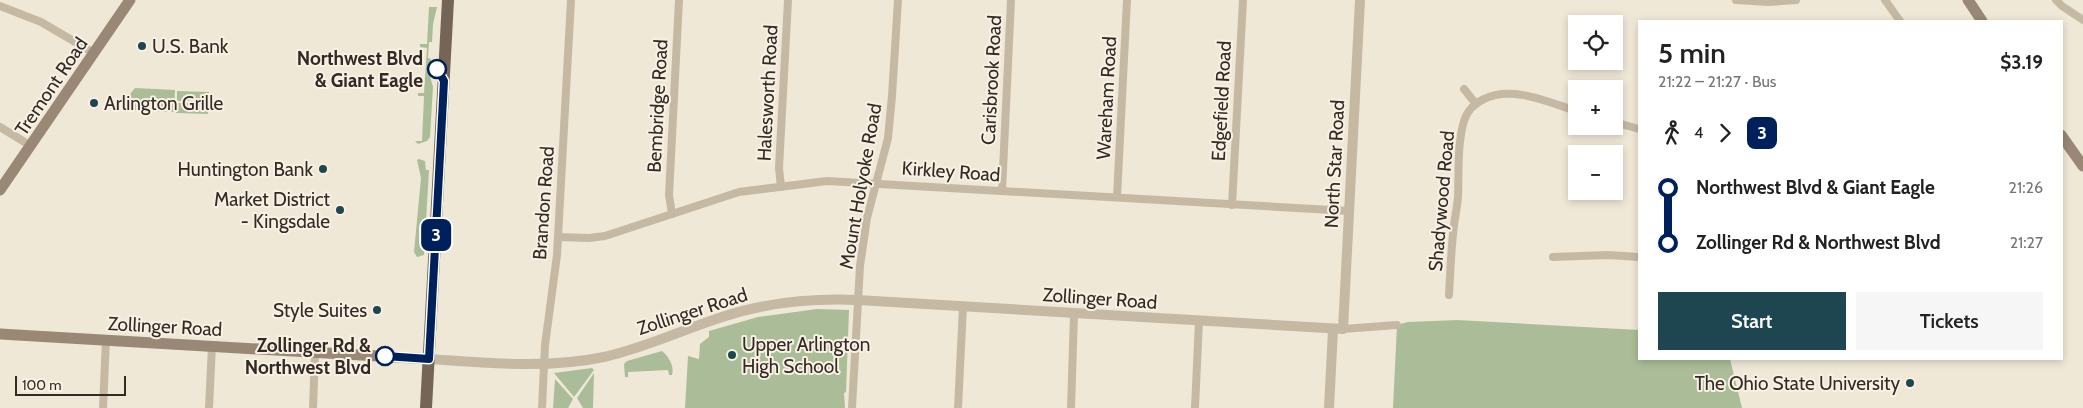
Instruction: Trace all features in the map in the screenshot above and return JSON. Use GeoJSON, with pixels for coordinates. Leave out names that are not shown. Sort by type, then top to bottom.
{"type":"FeatureCollection","features":[{"type":"Feature","properties":{"kind":"main road","name":"Tremont Road"},"geometry":{"type":"LineString","coordinates":[[0,190],[130,0]]}},
{"type":"Feature","properties":{"kind":"main road"},"geometry":{"type":"LineString","coordinates":[[426,408],[448,0]]}},
{"type":"Feature","properties":{"kind":"main road"},"geometry":{"type":"LineString","coordinates":[[1968,0],[1981,20]]}},
{"type":"Feature","properties":{"kind":"main road"},"geometry":{"type":"LineString","coordinates":[[2063,138],[2083,166]]}},
{"type":"Feature","properties":{"kind":"main road","name":"Zollinger Road"},"geometry":{"type":"LineString","coordinates":[[0,334],[429,359]]}},
{"type":"Feature","properties":{"kind":"street","name":"Brandon Road"},"geometry":{"type":"LineString","coordinates":[[542,408],[544,364],[558,237],[571,0]]}},
{"type":"Feature","properties":{"kind":"street","name":"Bembridge Road"},"geometry":{"type":"LineString","coordinates":[[672,214],[668,195],[679,0]]}},
{"type":"Feature","properties":{"kind":"street","name":"Halesworth Road"},"geometry":{"type":"LineString","coordinates":[[781,187],[779,168],[788,0]]}},
{"type":"Feature","properties":{"kind":"street","name":"Mount Holyoke Road"},"geometry":{"type":"LineString","coordinates":[[852,408],[860,266],[867,218],[888,138],[898,0]]}},
{"type":"Feature","properties":{"kind":"street","name":"Carisbrook Road"},"geometry":{"type":"LineString","coordinates":[[1002,191],[1012,0]]}},
{"type":"Feature","properties":{"kind":"street","name":"Wareham Road"},"geometry":{"type":"LineString","coordinates":[[1117,197],[1127,0]]}},
{"type":"Feature","properties":{"kind":"street","name":"Edgefield Road"},"geometry":{"type":"LineString","coordinates":[[1232,204],[1243,0]]}},
{"type":"Feature","properties":{"kind":"street","name":"North Star Road"},"geometry":{"type":"LineString","coordinates":[[1329,408],[1349,212],[1360,0]]}},
{"type":"Feature","properties":{"kind":"street"},"geometry":{"type":"LineString","coordinates":[[1736,0],[1769,2],[1796,0]]}},
{"type":"Feature","properties":{"kind":"street"},"geometry":{"type":"LineString","coordinates":[[1885,0],[1899,20]]}},
{"type":"Feature","properties":{"kind":"street"},"geometry":{"type":"LineString","coordinates":[[2056,0],[2083,20]]}},
{"type":"Feature","properties":{"kind":"street"},"geometry":{"type":"LineString","coordinates":[[0,6],[41,22],[94,53]]}},
{"type":"Feature","properties":{"kind":"street"},"geometry":{"type":"LineString","coordinates":[[1464,89],[1476,104],[1494,95],[1525,96],[1568,108]]}},
{"type":"Feature","properties":{"kind":"street","name":"Shadywood Road"},"geometry":{"type":"LineString","coordinates":[[1449,295],[1464,120],[1476,104]]}},
{"type":"Feature","properties":{"kind":"street"},"geometry":{"type":"LineString","coordinates":[[1623,125],[1638,129]]}},
{"type":"Feature","properties":{"kind":"street"},"geometry":{"type":"LineString","coordinates":[[0,126],[31,146]]}},
{"type":"Feature","properties":{"kind":"street","name":"Kirkley Road"},"geometry":{"type":"LineString","coordinates":[[558,237],[589,238],[605,236],[739,192],[827,181],[877,182],[1349,212]]}},
{"type":"Feature","properties":{"kind":"street"},"geometry":{"type":"LineString","coordinates":[[1553,257],[1638,257]]}},
{"type":"Feature","properties":{"kind":"street","name":"Zollinger Road"},"geometry":{"type":"LineString","coordinates":[[429,359],[544,364],[604,357],[642,347],[721,318],[764,307],[801,302],[858,300],[1338,330],[1397,325]]}},
{"type":"Feature","properties":{"kind":"street"},"geometry":{"type":"LineString","coordinates":[[958,408],[963,307]]}},
{"type":"Feature","properties":{"kind":"street"},"geometry":{"type":"LineString","coordinates":[[1071,408],[1074,314]]}},
{"type":"Feature","properties":{"kind":"street"},"geometry":{"type":"LineString","coordinates":[[1195,408],[1199,321]]}},
{"type":"Feature","properties":{"kind":"street"},"geometry":{"type":"LineString","coordinates":[[0,334],[0,341]]}},
{"type":"Feature","properties":{"kind":"street"},"geometry":{"type":"LineString","coordinates":[[103,408],[106,340]]}},
{"type":"Feature","properties":{"kind":"street"},"geometry":{"type":"LineString","coordinates":[[209,408],[212,346]]}},
{"type":"Feature","properties":{"kind":"street"},"geometry":{"type":"LineString","coordinates":[[312,408],[315,352]]}},
{"type":"Feature","properties":{"kind":"green space"},"geometry":{"type":"Polygon","coordinates":[[[429,7],[437,7],[433,24],[432,42],[429,42],[428,58],[431,59],[430,76],[433,87],[430,137],[427,141],[418,144],[415,141],[422,141],[424,96],[418,96],[418,93],[424,93],[427,48],[420,47],[420,44],[427,44],[429,7]]]}},
{"type":"Feature","properties":{"kind":"green space"},"geometry":{"type":"Polygon","coordinates":[[[135,88],[175,90],[174,112],[126,110],[127,98],[135,88]]]}},
{"type":"Feature","properties":{"kind":"green space"},"geometry":{"type":"Polygon","coordinates":[[[177,91],[209,92],[208,102],[196,102],[193,99],[177,101],[177,91]]]}},
{"type":"Feature","properties":{"kind":"green space"},"geometry":{"type":"Polygon","coordinates":[[[177,103],[188,103],[193,106],[196,104],[208,104],[208,114],[176,113],[177,103]]]}},
{"type":"Feature","properties":{"kind":"green space"},"geometry":{"type":"Polygon","coordinates":[[[417,160],[425,161],[426,170],[429,170],[424,255],[417,257],[414,252],[421,178],[417,160]]]}},
{"type":"Feature","properties":{"kind":"green space"},"geometry":{"type":"Polygon","coordinates":[[[817,309],[849,310],[846,392],[844,393],[845,408],[685,408],[688,356],[699,359],[700,344],[709,337],[709,331],[758,317],[817,309]]]}},
{"type":"Feature","properties":{"kind":"green space"},"geometry":{"type":"Polygon","coordinates":[[[1457,320],[1638,330],[1638,360],[1730,360],[1742,408],[1393,408],[1397,325],[1408,322],[1457,320]]]}},
{"type":"Feature","properties":{"kind":"green space"},"geometry":{"type":"Polygon","coordinates":[[[662,351],[673,368],[672,375],[669,375],[668,370],[628,372],[628,377],[625,377],[624,364],[627,361],[662,351]]]}},
{"type":"Feature","properties":{"kind":"green space"},"geometry":{"type":"Polygon","coordinates":[[[592,368],[594,370],[574,397],[554,373],[592,368]]]}},
{"type":"Feature","properties":{"kind":"green space"},"geometry":{"type":"Polygon","coordinates":[[[594,373],[593,408],[583,408],[577,398],[594,373]]]}},
{"type":"Feature","properties":{"kind":"green space"},"geometry":{"type":"Polygon","coordinates":[[[555,379],[573,399],[568,408],[553,408],[555,379]]]}},
{"type":"Feature","properties":{"kind":"bus line","name":"3"},"geometry":{"type":"LineString","coordinates":[[385,356],[429,359],[444,81],[437,69]]}},
{"type":"Feature","properties":{"kind":"place","name":"U.S. Bank"},"geometry":{"type":"Point","coordinates":[142,46]}},
{"type":"Feature","properties":{"kind":"place","name":"Northwest Blvd & Giant Eagle"},"geometry":{"type":"Point","coordinates":[437,69]}},
{"type":"Feature","properties":{"kind":"place","name":"Arlington Grille"},"geometry":{"type":"Point","coordinates":[94,103]}},
{"type":"Feature","properties":{"kind":"place","name":"Huntington Bank"},"geometry":{"type":"Point","coordinates":[323,169]}},
{"type":"Feature","properties":{"kind":"place","name":"Market District - Kingsdale"},"geometry":{"type":"Point","coordinates":[340,210]}},
{"type":"Feature","properties":{"kind":"place","name":"Style Suites"},"geometry":{"type":"Point","coordinates":[377,310]}},
{"type":"Feature","properties":{"kind":"place","name":"Upper Arlington High School"},"geometry":{"type":"Point","coordinates":[732,355]}},
{"type":"Feature","properties":{"kind":"place","name":"Zollinger Rd & Northwest Blvd"},"geometry":{"type":"Point","coordinates":[385,356]}},
{"type":"Feature","properties":{"kind":"place","name":"The Ohio State University"},"geometry":{"type":"Point","coordinates":[1910,383]}}]}
